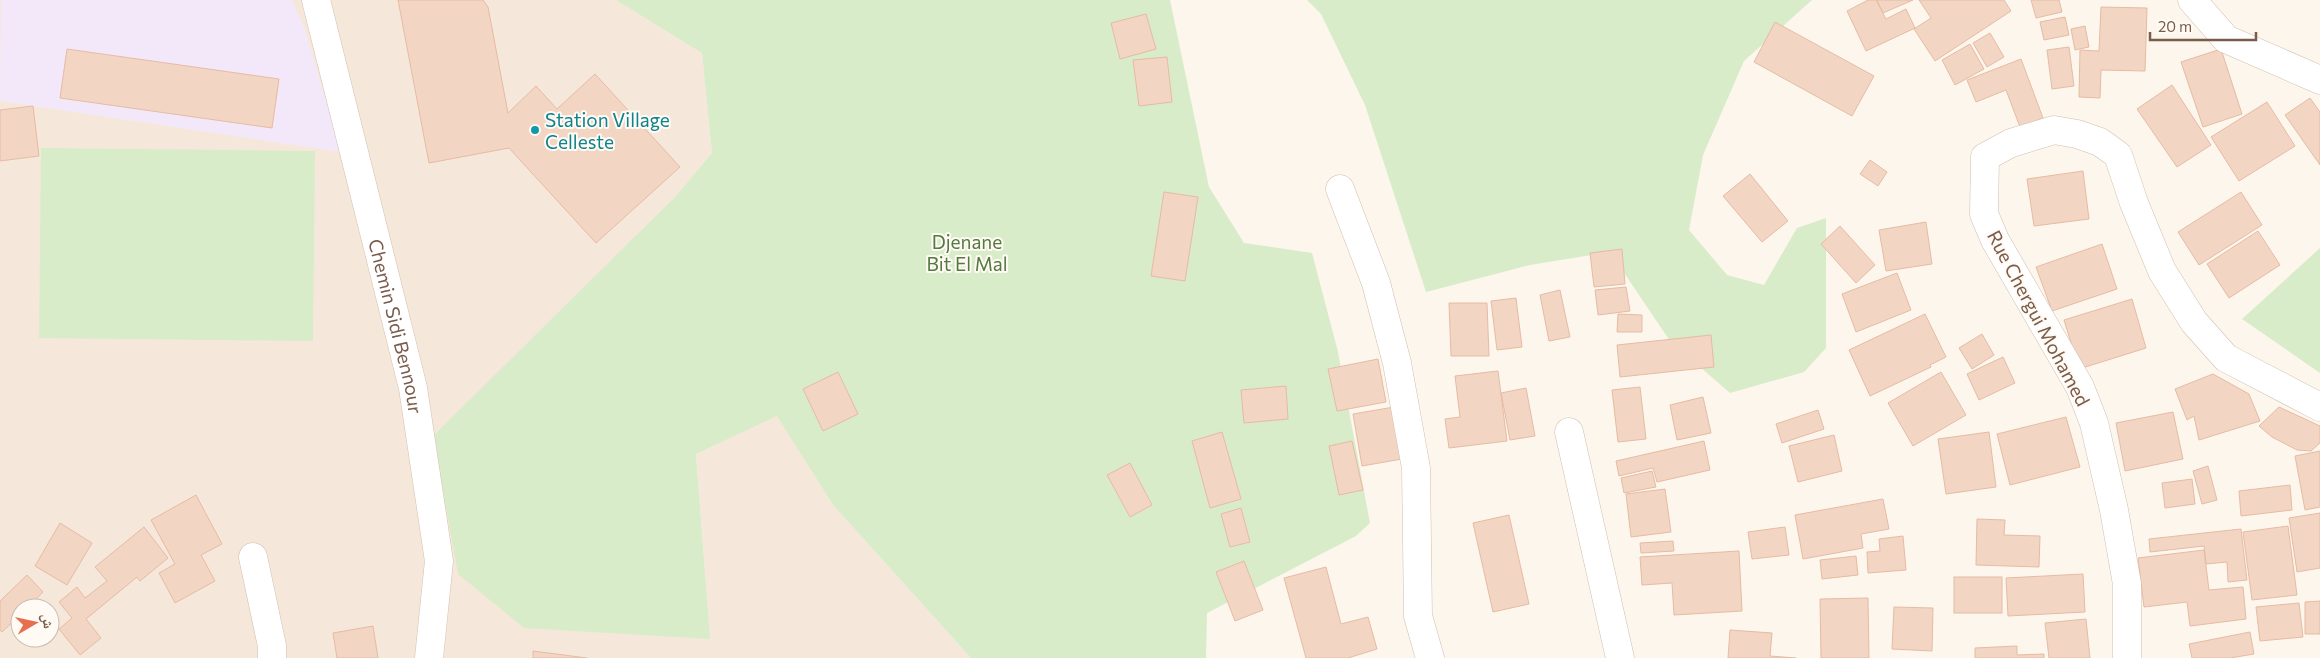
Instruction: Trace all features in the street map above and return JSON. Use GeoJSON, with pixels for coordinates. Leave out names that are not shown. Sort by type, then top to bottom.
{"type":"FeatureCollection","features":[{"type":"Feature","properties":{"kind":"street","name":"Chemin Sidi Bennour"},"geometry":{"type":"LineString","coordinates":[[316,0],[414,388],[439,561],[429,658]]}},
{"type":"Feature","properties":{"kind":"street"},"geometry":{"type":"LineString","coordinates":[[2192,0],[2226,39],[2320,80]]}},
{"type":"Feature","properties":{"kind":"street","name":"Rue Chergui Mohamed"},"geometry":{"type":"LineString","coordinates":[[2128,658],[2127,584],[2114,510],[2094,423],[2080,387],[1995,240],[1984,214],[1985,157],[2011,144],[2054,130],[2077,134],[2100,142],[2118,155],[2134,203],[2162,271],[2194,322],[2226,358],[2320,406]]}},
{"type":"Feature","properties":{"kind":"street"},"geometry":{"type":"LineString","coordinates":[[1340,189],[1376,283],[1397,363],[1416,468],[1418,616],[1410,658]]}},
{"type":"Feature","properties":{"kind":"street"},"geometry":{"type":"LineString","coordinates":[[1569,432],[1620,658]]}},
{"type":"Feature","properties":{"kind":"street"},"geometry":{"type":"LineString","coordinates":[[253,557],[272,646],[272,658]]}},
{"type":"Feature","properties":{"kind":"street"},"geometry":{"type":"LineString","coordinates":[[1418,616],[1430,658]]}},
{"type":"Feature","properties":{"kind":"shaded area"},"geometry":{"type":"Polygon","coordinates":[[[0,0],[616,0],[702,52],[712,153],[675,197],[710,639],[696,454],[777,415],[833,505],[971,658],[0,658],[0,0]]]}},
{"type":"Feature","properties":{"kind":"shaded area"},"geometry":{"type":"Polygon","coordinates":[[[1,0],[292,0],[305,30],[341,152],[0,101],[1,0]]]}},
{"type":"Feature","properties":{"kind":"green space","name":"Djenane Bit El Mal"},"geometry":{"type":"Polygon","coordinates":[[[616,0],[1170,0],[1209,187],[1244,243],[1312,253],[1338,352],[1370,523],[1356,536],[1207,613],[1206,658],[971,658],[833,505],[777,416],[696,454],[710,639],[524,628],[458,574],[433,436],[675,197],[712,153],[702,53],[616,0]]]}},
{"type":"Feature","properties":{"kind":"green space"},"geometry":{"type":"Polygon","coordinates":[[[1307,0],[1812,0],[1744,61],[1703,155],[1689,230],[1727,275],[1764,285],[1797,228],[1826,218],[1826,348],[1804,372],[1730,393],[1670,341],[1610,252],[1530,265],[1426,292],[1365,105],[1321,14],[1307,0]]]}},
{"type":"Feature","properties":{"kind":"green space"},"geometry":{"type":"Polygon","coordinates":[[[41,148],[315,151],[313,341],[39,338],[41,148]]]}},
{"type":"Feature","properties":{"kind":"green space"},"geometry":{"type":"Polygon","coordinates":[[[2320,248],[2320,373],[2242,319],[2320,248]]]}},
{"type":"Feature","properties":{"kind":"building","name":"Station Village Celleste"},"geometry":{"type":"Polygon","coordinates":[[[398,0],[483,0],[488,7],[508,113],[536,86],[557,109],[595,74],[680,167],[596,243],[509,148],[429,163],[398,0]]]}},
{"type":"Feature","properties":{"kind":"building"},"geometry":{"type":"Polygon","coordinates":[[[1868,0],[1876,0],[1886,19],[1906,9],[1915,28],[1866,51],[1847,11],[1868,0]]]}},
{"type":"Feature","properties":{"kind":"building"},"geometry":{"type":"Polygon","coordinates":[[[1877,0],[1913,0],[1883,13],[1877,0]]]}},
{"type":"Feature","properties":{"kind":"building"},"geometry":{"type":"Polygon","coordinates":[[[1919,0],[2004,0],[2011,11],[1935,61],[1914,29],[1931,18],[1919,0]]]}},
{"type":"Feature","properties":{"kind":"building"},"geometry":{"type":"Polygon","coordinates":[[[2031,0],[2059,0],[2062,12],[2036,18],[2031,0]]]}},
{"type":"Feature","properties":{"kind":"building"},"geometry":{"type":"Polygon","coordinates":[[[2101,7],[2147,8],[2145,71],[2101,70],[2100,98],[2079,97],[2080,50],[2099,51],[2101,7]]]}},
{"type":"Feature","properties":{"kind":"building"},"geometry":{"type":"Polygon","coordinates":[[[1146,14],[1156,49],[1120,59],[1111,23],[1146,14]]]}},
{"type":"Feature","properties":{"kind":"building"},"geometry":{"type":"Polygon","coordinates":[[[2065,17],[2069,35],[2044,40],[2040,22],[2065,17]]]}},
{"type":"Feature","properties":{"kind":"building"},"geometry":{"type":"Polygon","coordinates":[[[1775,22],[1874,76],[1852,116],[1754,62],[1775,22]]]}},
{"type":"Feature","properties":{"kind":"building"},"geometry":{"type":"Polygon","coordinates":[[[2085,26],[2089,47],[2075,50],[2071,29],[2085,26]]]}},
{"type":"Feature","properties":{"kind":"building"},"geometry":{"type":"Polygon","coordinates":[[[1990,33],[2004,57],[1987,67],[1973,43],[1990,33]]]}},
{"type":"Feature","properties":{"kind":"building"},"geometry":{"type":"Polygon","coordinates":[[[1970,44],[1984,69],[1955,85],[1942,60],[1970,44]]]}},
{"type":"Feature","properties":{"kind":"building"},"geometry":{"type":"Polygon","coordinates":[[[2069,47],[2074,86],[2052,89],[2047,50],[2069,47]]]}},
{"type":"Feature","properties":{"kind":"building"},"geometry":{"type":"Polygon","coordinates":[[[67,49],[279,79],[272,128],[60,98],[67,49]]]}},
{"type":"Feature","properties":{"kind":"building"},"geometry":{"type":"Polygon","coordinates":[[[2221,49],[2242,114],[2203,127],[2181,62],[2221,49]]]}},
{"type":"Feature","properties":{"kind":"building"},"geometry":{"type":"Polygon","coordinates":[[[1167,57],[1172,102],[1139,106],[1133,60],[1167,57]]]}},
{"type":"Feature","properties":{"kind":"building"},"geometry":{"type":"Polygon","coordinates":[[[2021,59],[2043,118],[2020,127],[2006,90],[1976,102],[1967,80],[2021,59]]]}},
{"type":"Feature","properties":{"kind":"building"},"geometry":{"type":"Polygon","coordinates":[[[2172,85],[2211,145],[2177,167],[2137,109],[2172,85]]]}},
{"type":"Feature","properties":{"kind":"building"},"geometry":{"type":"Polygon","coordinates":[[[2310,98],[2320,112],[2320,165],[2285,115],[2310,98]]]}},
{"type":"Feature","properties":{"kind":"building"},"geometry":{"type":"Polygon","coordinates":[[[2267,102],[2295,146],[2239,181],[2211,137],[2267,102]]]}},
{"type":"Feature","properties":{"kind":"building"},"geometry":{"type":"Polygon","coordinates":[[[33,106],[39,156],[0,161],[0,110],[33,106]]]}},
{"type":"Feature","properties":{"kind":"building"},"geometry":{"type":"Polygon","coordinates":[[[1870,160],[1887,172],[1878,186],[1860,174],[1870,160]]]}},
{"type":"Feature","properties":{"kind":"building"},"geometry":{"type":"Polygon","coordinates":[[[2083,171],[2089,219],[2034,226],[2027,179],[2083,171]]]}},
{"type":"Feature","properties":{"kind":"building"},"geometry":{"type":"Polygon","coordinates":[[[1750,174],[1788,221],[1762,242],[1723,196],[1750,174]]]}},
{"type":"Feature","properties":{"kind":"building"},"geometry":{"type":"Polygon","coordinates":[[[1164,192],[1198,197],[1185,281],[1151,276],[1164,192]]]}},
{"type":"Feature","properties":{"kind":"building"},"geometry":{"type":"Polygon","coordinates":[[[2241,192],[2262,225],[2199,265],[2178,232],[2241,192]]]}},
{"type":"Feature","properties":{"kind":"building"},"geometry":{"type":"Polygon","coordinates":[[[1926,222],[1932,264],[1886,271],[1879,230],[1926,222]]]}},
{"type":"Feature","properties":{"kind":"building"},"geometry":{"type":"Polygon","coordinates":[[[1840,226],[1875,265],[1856,283],[1821,244],[1840,226]]]}},
{"type":"Feature","properties":{"kind":"building"},"geometry":{"type":"Polygon","coordinates":[[[2258,231],[2280,265],[2229,298],[2207,264],[2258,231]]]}},
{"type":"Feature","properties":{"kind":"building"},"geometry":{"type":"Polygon","coordinates":[[[2102,244],[2117,289],[2052,311],[2036,267],[2102,244]]]}},
{"type":"Feature","properties":{"kind":"building"},"geometry":{"type":"Polygon","coordinates":[[[1622,249],[1625,284],[1594,287],[1590,253],[1622,249]]]}},
{"type":"Feature","properties":{"kind":"building"},"geometry":{"type":"Polygon","coordinates":[[[1897,273],[1911,310],[1856,332],[1842,294],[1897,273]]]}},
{"type":"Feature","properties":{"kind":"building"},"geometry":{"type":"Polygon","coordinates":[[[1626,287],[1630,311],[1598,315],[1595,290],[1626,287]]]}},
{"type":"Feature","properties":{"kind":"building"},"geometry":{"type":"Polygon","coordinates":[[[1560,290],[1570,337],[1549,341],[1540,295],[1560,290]]]}},
{"type":"Feature","properties":{"kind":"building"},"geometry":{"type":"Polygon","coordinates":[[[1516,298],[1522,347],[1497,350],[1491,301],[1516,298]]]}},
{"type":"Feature","properties":{"kind":"building"},"geometry":{"type":"Polygon","coordinates":[[[2132,299],[2146,348],[2079,369],[2064,320],[2132,299]]]}},
{"type":"Feature","properties":{"kind":"building"},"geometry":{"type":"Polygon","coordinates":[[[1449,303],[1487,303],[1489,356],[1451,356],[1449,303]]]}},
{"type":"Feature","properties":{"kind":"building"},"geometry":{"type":"Polygon","coordinates":[[[1618,314],[1642,315],[1642,332],[1617,332],[1618,314]]]}},
{"type":"Feature","properties":{"kind":"building"},"geometry":{"type":"Polygon","coordinates":[[[1925,314],[1946,357],[1930,365],[1931,367],[1870,396],[1849,350],[1925,314]]]}},
{"type":"Feature","properties":{"kind":"building"},"geometry":{"type":"Polygon","coordinates":[[[1982,334],[1994,355],[1972,369],[1959,348],[1982,334]]]}},
{"type":"Feature","properties":{"kind":"building"},"geometry":{"type":"Polygon","coordinates":[[[1711,335],[1714,367],[1620,377],[1617,345],[1711,335]]]}},
{"type":"Feature","properties":{"kind":"building"},"geometry":{"type":"Polygon","coordinates":[[[2003,357],[2015,383],[1979,400],[1967,374],[2003,357]]]}},
{"type":"Feature","properties":{"kind":"building"},"geometry":{"type":"Polygon","coordinates":[[[1378,359],[1386,402],[1337,411],[1328,369],[1378,359]]]}},
{"type":"Feature","properties":{"kind":"building"},"geometry":{"type":"Polygon","coordinates":[[[1498,371],[1507,441],[1449,448],[1445,419],[1460,417],[1455,376],[1498,371]]]}},
{"type":"Feature","properties":{"kind":"building"},"geometry":{"type":"Polygon","coordinates":[[[838,372],[858,414],[823,431],[803,389],[838,372]]]}},
{"type":"Feature","properties":{"kind":"building"},"geometry":{"type":"Polygon","coordinates":[[[1941,372],[1966,415],[1913,446],[1888,403],[1941,372]]]}},
{"type":"Feature","properties":{"kind":"building"},"geometry":{"type":"Polygon","coordinates":[[[2213,374],[2249,394],[2260,421],[2199,440],[2194,416],[2187,420],[2175,389],[2213,374]]]}},
{"type":"Feature","properties":{"kind":"building"},"geometry":{"type":"Polygon","coordinates":[[[1286,386],[1288,419],[1244,423],[1241,390],[1286,386]]]}},
{"type":"Feature","properties":{"kind":"building"},"geometry":{"type":"Polygon","coordinates":[[[1640,387],[1646,439],[1618,442],[1612,390],[1640,387]]]}},
{"type":"Feature","properties":{"kind":"building"},"geometry":{"type":"Polygon","coordinates":[[[1526,388],[1535,436],[1510,440],[1501,393],[1526,388]]]}},
{"type":"Feature","properties":{"kind":"building"},"geometry":{"type":"Polygon","coordinates":[[[1703,397],[1711,433],[1677,440],[1670,405],[1703,397]]]}},
{"type":"Feature","properties":{"kind":"building"},"geometry":{"type":"Polygon","coordinates":[[[1394,407],[1402,459],[1362,466],[1353,414],[1394,407]]]}},
{"type":"Feature","properties":{"kind":"building"},"geometry":{"type":"Polygon","coordinates":[[[2279,407],[2320,426],[2320,443],[2311,451],[2297,450],[2272,437],[2259,426],[2279,407]]]}},
{"type":"Feature","properties":{"kind":"building"},"geometry":{"type":"Polygon","coordinates":[[[1818,410],[1824,429],[1782,443],[1776,424],[1818,410]]]}},
{"type":"Feature","properties":{"kind":"building"},"geometry":{"type":"Polygon","coordinates":[[[2173,412],[2183,459],[2125,471],[2116,423],[2173,412]]]}},
{"type":"Feature","properties":{"kind":"building"},"geometry":{"type":"Polygon","coordinates":[[[2066,417],[2080,467],[2010,485],[1997,434],[2066,417]]]}},
{"type":"Feature","properties":{"kind":"building"},"geometry":{"type":"Polygon","coordinates":[[[1222,432],[1241,499],[1210,508],[1192,441],[1222,432]]]}},
{"type":"Feature","properties":{"kind":"building"},"geometry":{"type":"Polygon","coordinates":[[[1989,432],[1996,487],[1946,494],[1938,439],[1989,432]]]}},
{"type":"Feature","properties":{"kind":"building"},"geometry":{"type":"Polygon","coordinates":[[[1834,435],[1842,471],[1798,482],[1789,446],[1834,435]]]}},
{"type":"Feature","properties":{"kind":"building"},"geometry":{"type":"Polygon","coordinates":[[[1352,441],[1363,490],[1339,495],[1329,446],[1352,441]]]}},
{"type":"Feature","properties":{"kind":"building"},"geometry":{"type":"Polygon","coordinates":[[[1704,441],[1710,470],[1657,482],[1653,468],[1619,476],[1616,461],[1704,441]]]}},
{"type":"Feature","properties":{"kind":"building"},"geometry":{"type":"Polygon","coordinates":[[[2320,451],[2320,507],[2305,510],[2295,456],[2320,451]]]}},
{"type":"Feature","properties":{"kind":"building"},"geometry":{"type":"Polygon","coordinates":[[[1130,463],[1152,505],[1130,517],[1107,475],[1130,463]]]}},
{"type":"Feature","properties":{"kind":"building"},"geometry":{"type":"Polygon","coordinates":[[[2208,466],[2217,500],[2202,504],[2193,471],[2208,466]]]}},
{"type":"Feature","properties":{"kind":"building"},"geometry":{"type":"Polygon","coordinates":[[[1652,471],[1656,487],[1624,493],[1621,478],[1652,471]]]}},
{"type":"Feature","properties":{"kind":"building"},"geometry":{"type":"Polygon","coordinates":[[[2192,479],[2195,504],[2165,508],[2162,483],[2192,479]]]}},
{"type":"Feature","properties":{"kind":"building"},"geometry":{"type":"Polygon","coordinates":[[[2290,485],[2292,510],[2241,516],[2239,491],[2290,485]]]}},
{"type":"Feature","properties":{"kind":"building"},"geometry":{"type":"Polygon","coordinates":[[[1665,489],[1671,532],[1631,537],[1626,494],[1665,489]]]}},
{"type":"Feature","properties":{"kind":"building"},"geometry":{"type":"Polygon","coordinates":[[[196,495],[222,544],[201,555],[215,581],[175,603],[159,573],[175,564],[151,520],[196,495]]]}},
{"type":"Feature","properties":{"kind":"building"},"geometry":{"type":"Polygon","coordinates":[[[1883,499],[1889,529],[1861,534],[1863,548],[1803,559],[1795,515],[1883,499]]]}},
{"type":"Feature","properties":{"kind":"building"},"geometry":{"type":"Polygon","coordinates":[[[1241,508],[1250,542],[1230,547],[1221,514],[1241,508]]]}},
{"type":"Feature","properties":{"kind":"building"},"geometry":{"type":"Polygon","coordinates":[[[2320,513],[2320,568],[2297,572],[2289,518],[2320,513]]]}},
{"type":"Feature","properties":{"kind":"building"},"geometry":{"type":"Polygon","coordinates":[[[1509,515],[1529,604],[1493,612],[1473,523],[1509,515]]]}},
{"type":"Feature","properties":{"kind":"building"},"geometry":{"type":"Polygon","coordinates":[[[1977,519],[2005,520],[2004,535],[2040,536],[2039,567],[1976,565],[1977,519]]]}},
{"type":"Feature","properties":{"kind":"building"},"geometry":{"type":"Polygon","coordinates":[[[60,523],[92,543],[67,585],[35,566],[60,523]]]}},
{"type":"Feature","properties":{"kind":"building"},"geometry":{"type":"Polygon","coordinates":[[[2288,526],[2297,595],[2252,600],[2243,532],[2288,526]]]}},
{"type":"Feature","properties":{"kind":"building"},"geometry":{"type":"Polygon","coordinates":[[[144,527],[168,558],[140,581],[137,577],[86,619],[101,638],[80,655],[60,630],[72,618],[60,601],[77,587],[85,598],[107,581],[95,567],[144,527]]]}},
{"type":"Feature","properties":{"kind":"building"},"geometry":{"type":"Polygon","coordinates":[[[1785,527],[1789,555],[1752,559],[1748,532],[1785,527]]]}},
{"type":"Feature","properties":{"kind":"building"},"geometry":{"type":"Polygon","coordinates":[[[2241,529],[2247,580],[2228,582],[2227,562],[2206,564],[2204,546],[2150,552],[2149,539],[2241,529]]]}},
{"type":"Feature","properties":{"kind":"building"},"geometry":{"type":"Polygon","coordinates":[[[1903,536],[1906,570],[1868,573],[1867,552],[1880,551],[1879,539],[1903,536]]]}},
{"type":"Feature","properties":{"kind":"building"},"geometry":{"type":"Polygon","coordinates":[[[1673,541],[1674,551],[1641,553],[1640,543],[1673,541]]]}},
{"type":"Feature","properties":{"kind":"building"},"geometry":{"type":"Polygon","coordinates":[[[2204,550],[2209,590],[2243,587],[2246,619],[2190,626],[2187,602],[2144,607],[2138,558],[2204,550]]]}},
{"type":"Feature","properties":{"kind":"building"},"geometry":{"type":"Polygon","coordinates":[[[1739,551],[1742,611],[1674,615],[1672,583],[1642,585],[1640,557],[1739,551]]]}},
{"type":"Feature","properties":{"kind":"building"},"geometry":{"type":"Polygon","coordinates":[[[1856,556],[1858,575],[1822,579],[1820,560],[1856,556]]]}},
{"type":"Feature","properties":{"kind":"building"},"geometry":{"type":"Polygon","coordinates":[[[1244,561],[1263,610],[1235,621],[1216,572],[1244,561]]]}},
{"type":"Feature","properties":{"kind":"building"},"geometry":{"type":"Polygon","coordinates":[[[1326,567],[1341,624],[1368,617],[1377,649],[1348,658],[1306,658],[1284,578],[1326,567]]]}},
{"type":"Feature","properties":{"kind":"building"},"geometry":{"type":"Polygon","coordinates":[[[2083,574],[2085,612],[2008,616],[2006,578],[2083,574]]]}},
{"type":"Feature","properties":{"kind":"building"},"geometry":{"type":"Polygon","coordinates":[[[27,575],[43,592],[37,598],[10,598],[10,624],[2,632],[0,630],[0,601],[27,575]]]}},
{"type":"Feature","properties":{"kind":"building"},"geometry":{"type":"Polygon","coordinates":[[[1954,577],[2002,577],[2002,613],[1954,613],[1954,577]]]}},
{"type":"Feature","properties":{"kind":"building"},"geometry":{"type":"Polygon","coordinates":[[[1868,598],[1869,658],[1821,658],[1820,599],[1868,598]]]}},
{"type":"Feature","properties":{"kind":"building"},"geometry":{"type":"Polygon","coordinates":[[[2320,601],[2320,634],[2305,634],[2305,602],[2320,601]]]}},
{"type":"Feature","properties":{"kind":"building"},"geometry":{"type":"Polygon","coordinates":[[[2299,603],[2303,637],[2260,641],[2256,607],[2299,603]]]}},
{"type":"Feature","properties":{"kind":"building"},"geometry":{"type":"Polygon","coordinates":[[[1894,607],[1933,608],[1932,651],[1892,649],[1894,607]]]}},
{"type":"Feature","properties":{"kind":"building"},"geometry":{"type":"Polygon","coordinates":[[[2086,619],[2090,658],[2049,658],[2045,623],[2086,619]]]}},
{"type":"Feature","properties":{"kind":"building"},"geometry":{"type":"Polygon","coordinates":[[[373,626],[378,658],[337,658],[333,633],[373,626]]]}},
{"type":"Feature","properties":{"kind":"building"},"geometry":{"type":"Polygon","coordinates":[[[1730,630],[1772,633],[1770,656],[1796,658],[1728,658],[1730,630]]]}},
{"type":"Feature","properties":{"kind":"building"},"geometry":{"type":"Polygon","coordinates":[[[2250,632],[2254,654],[2230,658],[2192,658],[2189,644],[2250,632]]]}},
{"type":"Feature","properties":{"kind":"building"},"geometry":{"type":"Polygon","coordinates":[[[2017,646],[2017,655],[2044,654],[2044,658],[1975,658],[1975,648],[2017,646]]]}},
{"type":"Feature","properties":{"kind":"building"},"geometry":{"type":"Polygon","coordinates":[[[533,651],[587,658],[533,658],[533,651]]]}},
{"type":"Feature","properties":{"kind":"place","name":"Station Village Celleste"},"geometry":{"type":"Point","coordinates":[535,130]}}]}
